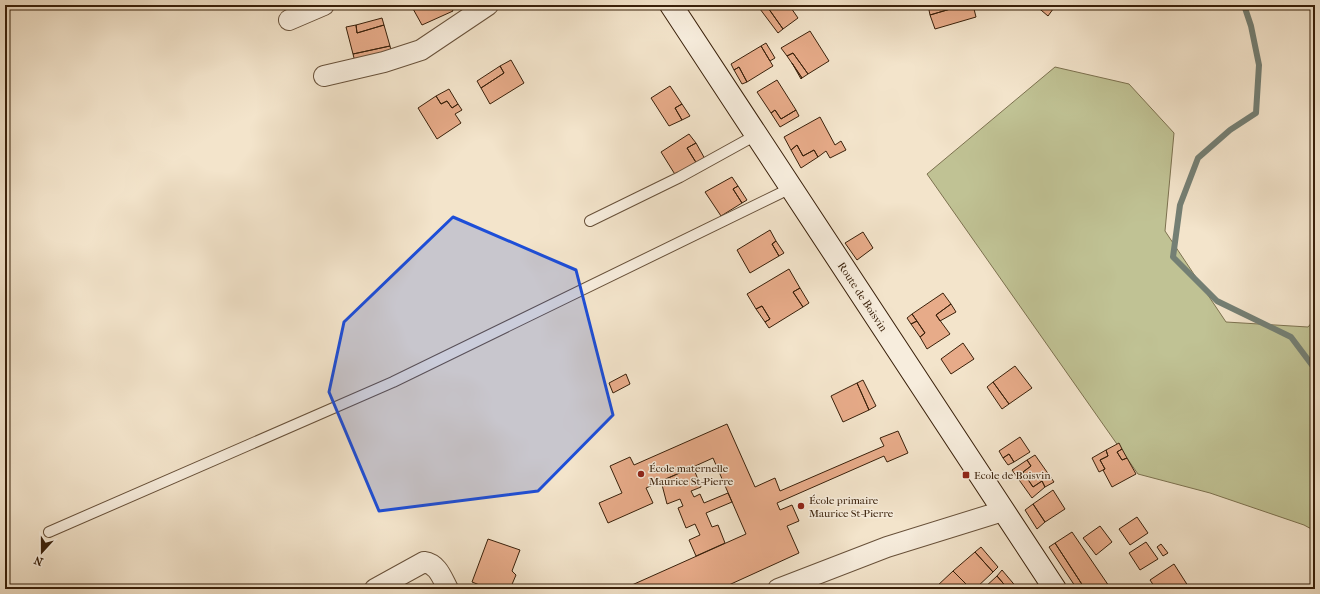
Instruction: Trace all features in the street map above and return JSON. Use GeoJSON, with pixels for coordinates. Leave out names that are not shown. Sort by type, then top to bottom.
{"type":"FeatureCollection","features":[{"type":"Feature","properties":{"kind":"main road","name":"Route de Boisvin"},"geometry":{"type":"LineString","coordinates":[[671,5],[1055,589]]}},
{"type":"Feature","properties":{"kind":"street"},"geometry":{"type":"LineString","coordinates":[[289,20],[324,5]]}},
{"type":"Feature","properties":{"kind":"street"},"geometry":{"type":"LineString","coordinates":[[324,76],[384,62],[420,50],[488,5]]}},
{"type":"Feature","properties":{"kind":"street"},"geometry":{"type":"LineString","coordinates":[[778,589],[887,547],[1003,510]]}},
{"type":"Feature","properties":{"kind":"street"},"geometry":{"type":"LineString","coordinates":[[375,589],[424,562],[430,563],[437,569],[448,589]]}},
{"type":"Feature","properties":{"kind":"lane"},"geometry":{"type":"LineString","coordinates":[[590,221],[680,177],[756,135]]}},
{"type":"Feature","properties":{"kind":"lane"},"geometry":{"type":"LineString","coordinates":[[49,532],[393,382],[791,188]]}},
{"type":"Feature","properties":{"kind":"highlighted area"},"geometry":{"type":"Polygon","coordinates":[[[453,217],[576,270],[613,415],[538,491],[379,511],[329,392],[344,322],[453,217]]]}},
{"type":"Feature","properties":{"kind":"green space"},"geometry":{"type":"Polygon","coordinates":[[[1055,67],[1129,84],[1174,133],[1165,231],[1226,322],[1308,327],[1315,319],[1315,531],[1304,525],[1210,493],[1138,474],[927,174],[1055,67]]]}},
{"type":"Feature","properties":{"kind":"building"},"geometry":{"type":"Polygon","coordinates":[[[415,5],[420,5],[422,9],[429,5],[439,5],[441,8],[450,5],[453,11],[422,25],[412,7],[415,5]]]}},
{"type":"Feature","properties":{"kind":"building"},"geometry":{"type":"Polygon","coordinates":[[[420,5],[429,5],[422,9],[420,5]]]}},
{"type":"Feature","properties":{"kind":"building"},"geometry":{"type":"Polygon","coordinates":[[[439,5],[449,5],[441,8],[439,5]]]}},
{"type":"Feature","properties":{"kind":"building"},"geometry":{"type":"Polygon","coordinates":[[[757,5],[766,5],[783,29],[778,33],[757,5]]]}},
{"type":"Feature","properties":{"kind":"building"},"geometry":{"type":"Polygon","coordinates":[[[766,5],[789,5],[798,18],[783,29],[766,5]]]}},
{"type":"Feature","properties":{"kind":"building"},"geometry":{"type":"Polygon","coordinates":[[[928,5],[964,5],[930,15],[928,5]]]}},
{"type":"Feature","properties":{"kind":"building"},"geometry":{"type":"Polygon","coordinates":[[[964,5],[973,5],[976,17],[935,29],[930,15],[964,5]]]}},
{"type":"Feature","properties":{"kind":"building"},"geometry":{"type":"Polygon","coordinates":[[[1035,5],[1056,5],[1048,16],[1035,5]]]}},
{"type":"Feature","properties":{"kind":"building"},"geometry":{"type":"Polygon","coordinates":[[[382,18],[384,25],[357,33],[356,25],[382,18]]]}},
{"type":"Feature","properties":{"kind":"building"},"geometry":{"type":"Polygon","coordinates":[[[356,25],[357,33],[384,25],[390,46],[353,54],[346,27],[356,25]]]}},
{"type":"Feature","properties":{"kind":"building"},"geometry":{"type":"Polygon","coordinates":[[[810,31],[829,61],[808,74],[793,53],[787,56],[781,48],[810,31]]]}},
{"type":"Feature","properties":{"kind":"building"},"geometry":{"type":"Polygon","coordinates":[[[766,43],[775,58],[770,61],[761,46],[766,43]]]}},
{"type":"Feature","properties":{"kind":"building"},"geometry":{"type":"Polygon","coordinates":[[[390,46],[392,54],[356,66],[353,54],[390,46]]]}},
{"type":"Feature","properties":{"kind":"building"},"geometry":{"type":"Polygon","coordinates":[[[761,46],[773,66],[747,82],[739,67],[734,70],[731,64],[761,46]]]}},
{"type":"Feature","properties":{"kind":"building"},"geometry":{"type":"Polygon","coordinates":[[[793,53],[808,74],[802,78],[787,56],[793,53]]]}},
{"type":"Feature","properties":{"kind":"building"},"geometry":{"type":"Polygon","coordinates":[[[511,60],[524,83],[490,104],[481,88],[504,73],[500,66],[511,60]]]}},
{"type":"Feature","properties":{"kind":"building"},"geometry":{"type":"Polygon","coordinates":[[[792,63],[802,78],[801,79],[792,63]]]}},
{"type":"Feature","properties":{"kind":"building"},"geometry":{"type":"Polygon","coordinates":[[[500,66],[504,73],[481,88],[477,81],[500,66]]]}},
{"type":"Feature","properties":{"kind":"building"},"geometry":{"type":"Polygon","coordinates":[[[739,67],[747,82],[742,84],[734,70],[739,67]]]}},
{"type":"Feature","properties":{"kind":"building"},"geometry":{"type":"Polygon","coordinates":[[[777,80],[796,110],[781,119],[775,110],[771,113],[757,92],[777,80]]]}},
{"type":"Feature","properties":{"kind":"building"},"geometry":{"type":"Polygon","coordinates":[[[670,86],[682,104],[675,108],[682,120],[669,126],[651,98],[670,86]]]}},
{"type":"Feature","properties":{"kind":"building"},"geometry":{"type":"Polygon","coordinates":[[[449,89],[458,104],[452,108],[447,101],[441,104],[436,96],[449,89]]]}},
{"type":"Feature","properties":{"kind":"building"},"geometry":{"type":"Polygon","coordinates":[[[436,96],[441,104],[447,101],[452,108],[458,104],[462,110],[455,114],[461,123],[437,139],[418,108],[436,96]]]}},
{"type":"Feature","properties":{"kind":"building"},"geometry":{"type":"Polygon","coordinates":[[[682,104],[690,116],[682,120],[675,108],[682,104]]]}},
{"type":"Feature","properties":{"kind":"building"},"geometry":{"type":"Polygon","coordinates":[[[775,110],[781,119],[796,110],[799,116],[780,127],[771,113],[775,110]]]}},
{"type":"Feature","properties":{"kind":"building"},"geometry":{"type":"Polygon","coordinates":[[[820,117],[835,145],[841,141],[846,150],[830,158],[826,151],[818,157],[814,150],[803,156],[797,145],[791,150],[784,137],[820,117]]]}},
{"type":"Feature","properties":{"kind":"building"},"geometry":{"type":"Polygon","coordinates":[[[689,134],[696,143],[687,148],[697,164],[676,176],[661,152],[689,134]]]}},
{"type":"Feature","properties":{"kind":"building"},"geometry":{"type":"Polygon","coordinates":[[[696,143],[705,159],[697,164],[687,148],[696,143]]]}},
{"type":"Feature","properties":{"kind":"building"},"geometry":{"type":"Polygon","coordinates":[[[797,145],[803,156],[814,150],[818,157],[801,168],[791,150],[797,145]]]}},
{"type":"Feature","properties":{"kind":"building"},"geometry":{"type":"Polygon","coordinates":[[[732,177],[738,186],[733,189],[742,203],[721,216],[705,192],[732,177]]]}},
{"type":"Feature","properties":{"kind":"building"},"geometry":{"type":"Polygon","coordinates":[[[738,186],[747,200],[742,203],[733,189],[738,186]]]}},
{"type":"Feature","properties":{"kind":"building"},"geometry":{"type":"Polygon","coordinates":[[[770,230],[776,241],[772,244],[779,256],[750,273],[737,250],[770,230]]]}},
{"type":"Feature","properties":{"kind":"building"},"geometry":{"type":"Polygon","coordinates":[[[863,232],[873,248],[857,260],[845,243],[863,232]]]}},
{"type":"Feature","properties":{"kind":"building"},"geometry":{"type":"Polygon","coordinates":[[[776,241],[784,253],[779,256],[772,244],[776,241]]]}},
{"type":"Feature","properties":{"kind":"building"},"geometry":{"type":"Polygon","coordinates":[[[789,269],[800,288],[793,292],[803,307],[769,328],[765,322],[770,319],[762,306],[756,309],[747,294],[789,269]]]}},
{"type":"Feature","properties":{"kind":"building"},"geometry":{"type":"Polygon","coordinates":[[[800,288],[809,303],[803,307],[793,292],[800,288]]]}},
{"type":"Feature","properties":{"kind":"building"},"geometry":{"type":"Polygon","coordinates":[[[943,293],[951,304],[936,315],[950,334],[927,349],[920,337],[925,333],[912,314],[943,293]]]}},
{"type":"Feature","properties":{"kind":"building"},"geometry":{"type":"Polygon","coordinates":[[[951,304],[956,312],[940,321],[936,315],[951,304]]]}},
{"type":"Feature","properties":{"kind":"building"},"geometry":{"type":"Polygon","coordinates":[[[762,306],[770,319],[765,322],[756,309],[762,306]]]}},
{"type":"Feature","properties":{"kind":"building"},"geometry":{"type":"Polygon","coordinates":[[[912,314],[917,321],[911,324],[907,318],[912,314]]]}},
{"type":"Feature","properties":{"kind":"building"},"geometry":{"type":"Polygon","coordinates":[[[917,321],[925,333],[920,337],[911,324],[917,321]]]}},
{"type":"Feature","properties":{"kind":"building"},"geometry":{"type":"Polygon","coordinates":[[[963,343],[974,359],[951,374],[941,359],[963,343]]]}},
{"type":"Feature","properties":{"kind":"building"},"geometry":{"type":"Polygon","coordinates":[[[1015,366],[1032,388],[1009,404],[993,382],[1015,366]]]}},
{"type":"Feature","properties":{"kind":"building"},"geometry":{"type":"Polygon","coordinates":[[[626,374],[630,384],[613,393],[609,383],[626,374]]]}},
{"type":"Feature","properties":{"kind":"building"},"geometry":{"type":"Polygon","coordinates":[[[863,380],[876,406],[869,410],[857,383],[863,380]]]}},
{"type":"Feature","properties":{"kind":"building"},"geometry":{"type":"Polygon","coordinates":[[[993,382],[1009,404],[1002,409],[987,387],[993,382]]]}},
{"type":"Feature","properties":{"kind":"building"},"geometry":{"type":"Polygon","coordinates":[[[857,383],[869,410],[843,422],[831,396],[857,383]]]}},
{"type":"Feature","properties":{"kind":"building"},"geometry":{"type":"Polygon","coordinates":[[[727,424],[755,487],[775,478],[780,491],[884,446],[880,438],[898,431],[908,453],[887,462],[884,456],[777,503],[780,510],[792,505],[799,521],[787,526],[799,553],[720,589],[623,589],[746,534],[713,458],[646,488],[653,503],[608,523],[599,503],[622,493],[610,466],[630,457],[634,465],[727,424]]]}},
{"type":"Feature","properties":{"kind":"building"},"geometry":{"type":"Polygon","coordinates":[[[1020,437],[1030,452],[1014,462],[1009,454],[1003,458],[999,451],[1020,437]]]}},
{"type":"Feature","properties":{"kind":"building"},"geometry":{"type":"Polygon","coordinates":[[[1119,443],[1122,449],[1117,452],[1122,460],[1127,458],[1136,474],[1112,487],[1103,470],[1105,469],[1100,460],[1108,456],[1106,450],[1119,443]]]}},
{"type":"Feature","properties":{"kind":"building"},"geometry":{"type":"Polygon","coordinates":[[[1122,449],[1127,458],[1122,460],[1117,452],[1122,449]]]}},
{"type":"Feature","properties":{"kind":"building"},"geometry":{"type":"Polygon","coordinates":[[[1106,450],[1108,456],[1100,460],[1105,469],[1099,472],[1092,458],[1106,450]]]}},
{"type":"Feature","properties":{"kind":"building"},"geometry":{"type":"Polygon","coordinates":[[[1009,454],[1014,462],[1008,465],[1003,458],[1009,454]]]}},
{"type":"Feature","properties":{"kind":"building"},"geometry":{"type":"Polygon","coordinates":[[[1035,455],[1054,482],[1045,487],[1042,481],[1033,487],[1023,472],[1031,466],[1027,460],[1035,455]]]}},
{"type":"Feature","properties":{"kind":"building"},"geometry":{"type":"Polygon","coordinates":[[[1027,460],[1031,466],[1023,472],[1033,487],[1042,481],[1045,487],[1032,498],[1012,470],[1027,460]]]}},
{"type":"Feature","properties":{"kind":"building"},"geometry":{"type":"Polygon","coordinates":[[[693,467],[701,487],[691,491],[694,497],[700,494],[704,503],[728,493],[732,502],[706,513],[712,527],[718,525],[725,543],[696,556],[689,540],[700,535],[695,524],[686,528],[678,508],[683,506],[680,499],[667,504],[661,481],[693,467]]]}},
{"type":"Feature","properties":{"kind":"building"},"geometry":{"type":"Polygon","coordinates":[[[1053,490],[1065,509],[1045,522],[1033,504],[1053,490]]]}},
{"type":"Feature","properties":{"kind":"building"},"geometry":{"type":"Polygon","coordinates":[[[1033,504],[1045,522],[1037,529],[1025,510],[1033,504]]]}},
{"type":"Feature","properties":{"kind":"building"},"geometry":{"type":"Polygon","coordinates":[[[1137,517],[1148,533],[1130,545],[1119,529],[1137,517]]]}},
{"type":"Feature","properties":{"kind":"building"},"geometry":{"type":"Polygon","coordinates":[[[1100,526],[1112,542],[1096,555],[1083,538],[1100,526]]]}},
{"type":"Feature","properties":{"kind":"building"},"geometry":{"type":"Polygon","coordinates":[[[1072,532],[1111,589],[1085,589],[1055,543],[1072,532]]]}},
{"type":"Feature","properties":{"kind":"building"},"geometry":{"type":"Polygon","coordinates":[[[488,539],[520,550],[512,571],[516,575],[510,589],[480,589],[482,586],[472,582],[488,539]]]}},
{"type":"Feature","properties":{"kind":"building"},"geometry":{"type":"Polygon","coordinates":[[[1146,542],[1158,559],[1140,570],[1129,553],[1146,542]]]}},
{"type":"Feature","properties":{"kind":"building"},"geometry":{"type":"Polygon","coordinates":[[[1055,543],[1085,589],[1077,589],[1049,547],[1055,543]]]}},
{"type":"Feature","properties":{"kind":"building"},"geometry":{"type":"Polygon","coordinates":[[[1161,544],[1168,553],[1163,556],[1157,547],[1161,544]]]}},
{"type":"Feature","properties":{"kind":"building"},"geometry":{"type":"Polygon","coordinates":[[[981,547],[998,567],[993,572],[975,552],[981,547]]]}},
{"type":"Feature","properties":{"kind":"building"},"geometry":{"type":"Polygon","coordinates":[[[975,552],[993,572],[975,589],[971,589],[953,571],[975,552]]]}},
{"type":"Feature","properties":{"kind":"building"},"geometry":{"type":"Polygon","coordinates":[[[1174,564],[1190,589],[1156,589],[1150,580],[1174,564]]]}},
{"type":"Feature","properties":{"kind":"building"},"geometry":{"type":"Polygon","coordinates":[[[1002,570],[1018,589],[1008,589],[997,576],[1002,570]]]}},
{"type":"Feature","properties":{"kind":"building"},"geometry":{"type":"Polygon","coordinates":[[[953,571],[971,589],[938,589],[936,587],[953,571]]]}},
{"type":"Feature","properties":{"kind":"building"},"geometry":{"type":"Polygon","coordinates":[[[997,576],[1008,589],[984,588],[997,576]]]}},
{"type":"Feature","properties":{"kind":"waterway"},"geometry":{"type":"LineString","coordinates":[[1244,5],[1251,26],[1259,65],[1256,113],[1230,130],[1198,158],[1180,205],[1173,257],[1217,301],[1291,337],[1315,369]]}},
{"type":"Feature","properties":{"kind":"place","name":"École maternelle Maurice St-Pierre"},"geometry":{"type":"Point","coordinates":[641,474]}},
{"type":"Feature","properties":{"kind":"place","name":"Ecole de Boisvin"},"geometry":{"type":"Point","coordinates":[966,475]}},
{"type":"Feature","properties":{"kind":"place","name":"École primaire Maurice St-Pierre"},"geometry":{"type":"Point","coordinates":[801,506]}}]}
